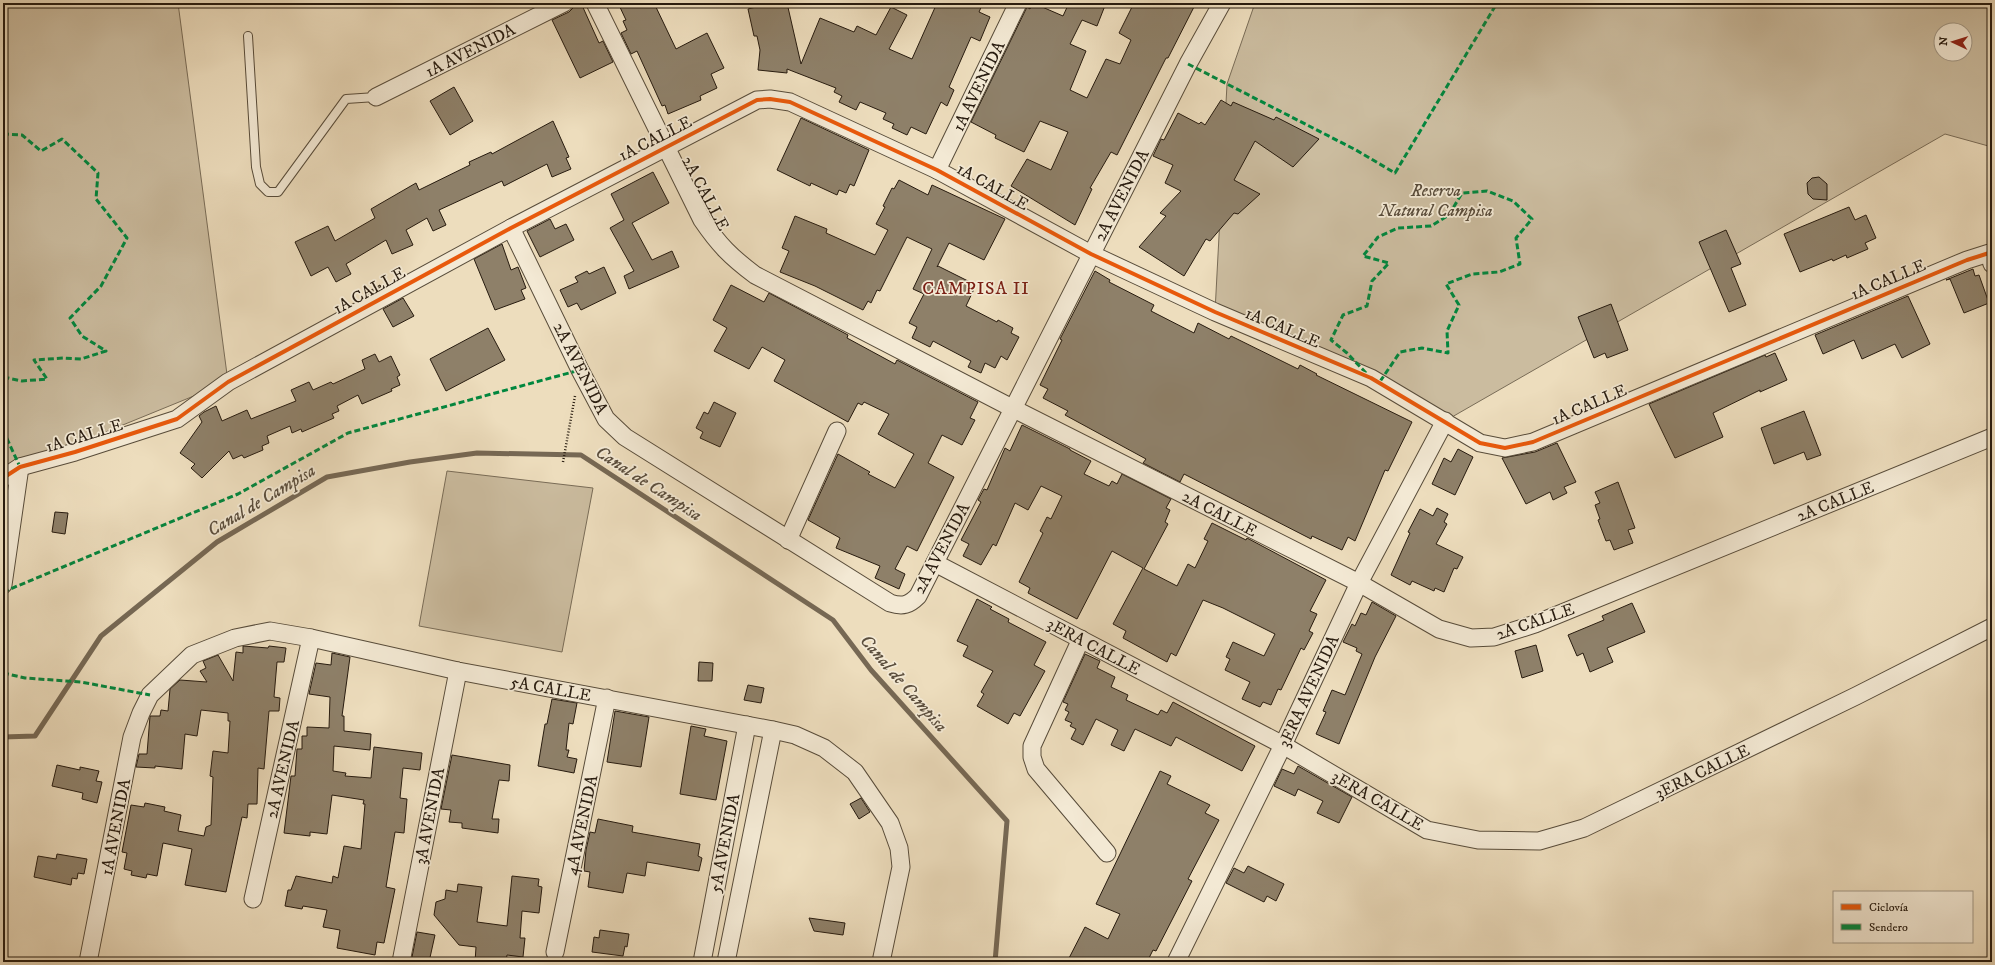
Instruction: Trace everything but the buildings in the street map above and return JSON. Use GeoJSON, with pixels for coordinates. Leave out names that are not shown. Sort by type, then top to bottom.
{"type":"FeatureCollection","features":[{"type":"Feature","properties":{"kind":"street","name":"1A AVENIDA"},"geometry":{"type":"LineString","coordinates":[[376,97],[564,3]]}},
{"type":"Feature","properties":{"kind":"street","name":"2A CALLE"},"geometry":{"type":"LineString","coordinates":[[595,3],[702,220],[714,239],[729,255],[755,275],[1012,408],[1359,583],[1440,629],[1471,638],[1494,637],[1535,624],[1992,437]]}},
{"type":"Feature","properties":{"kind":"street","name":"1A AVENIDA"},"geometry":{"type":"LineString","coordinates":[[937,170],[1018,3]]}},
{"type":"Feature","properties":{"kind":"street","name":"2A AVENIDA"},"geometry":{"type":"LineString","coordinates":[[510,228],[580,370],[606,419],[625,437],[890,603],[899,606],[909,604],[918,596],[1012,408],[1188,64],[1222,3]]}},
{"type":"Feature","properties":{"kind":"street","name":"1A CALLE"},"geometry":{"type":"LineString","coordinates":[[3,478],[20,467],[75,452],[177,419],[228,382],[510,228],[757,100],[770,99],[790,102],[937,170],[1091,254],[1215,312],[1371,378],[1480,443],[1505,448],[1533,442],[1967,260],[1990,259]]}},
{"type":"Feature","properties":{"kind":"street","name":"3ERA AVENIDA"},"geometry":{"type":"LineString","coordinates":[[1176,962],[1283,745],[1359,583],[1445,421]]}},
{"type":"Feature","properties":{"kind":"street"},"geometry":{"type":"LineString","coordinates":[[788,540],[836,431]]}},
{"type":"Feature","properties":{"kind":"street"},"geometry":{"type":"LineString","coordinates":[[3,585],[20,467]]}},
{"type":"Feature","properties":{"kind":"street","name":"3ERA CALLE"},"geometry":{"type":"LineString","coordinates":[[935,563],[1283,745],[1427,830],[1478,840],[1539,841],[1584,828],[1856,696],[1992,627]]}},
{"type":"Feature","properties":{"kind":"street","name":"5A CALLE"},"geometry":{"type":"LineString","coordinates":[[150,696],[192,655],[235,638],[270,631],[311,638],[458,671],[607,698],[795,735],[824,748],[855,772],[890,823],[900,848],[901,867],[881,962]]}},
{"type":"Feature","properties":{"kind":"street","name":"2A AVENIDA"},"geometry":{"type":"LineString","coordinates":[[253,899],[311,638]]}},
{"type":"Feature","properties":{"kind":"street"},"geometry":{"type":"LineString","coordinates":[[1081,639],[1032,746],[1032,757],[1036,769],[1107,854]]}},
{"type":"Feature","properties":{"kind":"street","name":"3A AVENIDA"},"geometry":{"type":"LineString","coordinates":[[401,962],[458,671]]}},
{"type":"Feature","properties":{"kind":"street","name":"1A AVENIDA"},"geometry":{"type":"LineString","coordinates":[[88,962],[132,737],[141,713],[150,696]]}},
{"type":"Feature","properties":{"kind":"street","name":"4A AVENIDA"},"geometry":{"type":"LineString","coordinates":[[555,952],[607,698]]}},
{"type":"Feature","properties":{"kind":"street","name":"5A AVENIDA"},"geometry":{"type":"LineString","coordinates":[[702,962],[747,725]]}},
{"type":"Feature","properties":{"kind":"street","name":"5A AVENIDA"},"geometry":{"type":"LineString","coordinates":[[726,962],[773,730]]}},
{"type":"Feature","properties":{"kind":"street"},"geometry":{"type":"LineString","coordinates":[[712,906],[736,910]]}},
{"type":"Feature","properties":{"kind":"lane"},"geometry":{"type":"LineString","coordinates":[[248,36],[256,167],[260,184],[268,192],[278,192],[313,147],[346,99],[376,97]]}},
{"type":"Feature","properties":{"kind":"path"},"geometry":{"type":"LineString","coordinates":[[563,462],[576,388]]}},
{"type":"Feature","properties":{"kind":"green space"},"geometry":{"type":"Polygon","coordinates":[[[3,3],[178,3],[228,382],[20,467],[3,478],[3,3]]]}},
{"type":"Feature","properties":{"kind":"green space","name":"Reserva Natural Campisa"},"geometry":{"type":"Polygon","coordinates":[[[1255,3],[1992,3],[1992,147],[1945,134],[1445,421],[1215,312],[1227,84],[1255,3]]]}},
{"type":"Feature","properties":{"kind":"green space"},"geometry":{"type":"Polygon","coordinates":[[[447,471],[593,488],[562,652],[419,626],[447,471]]]}},
{"type":"Feature","properties":{"kind":"waterway","name":"Canal de Campisa"},"geometry":{"type":"LineString","coordinates":[[3,737],[35,736],[101,636],[217,542],[327,477],[410,462],[477,453],[581,455],[833,620],[871,670],[1007,821],[995,962]]}},
{"type":"Feature","properties":{"kind":"marked path"},"geometry":{"type":"LineString","coordinates":[[1188,64],[1356,150],[1395,173],[1497,3]]}},
{"type":"Feature","properties":{"kind":"marked path"},"geometry":{"type":"LineString","coordinates":[[3,134],[22,135],[41,151],[62,139],[98,173],[96,199],[127,238],[101,286],[70,318],[82,336],[106,351],[81,359],[63,358],[34,360],[47,379],[22,381],[3,377]]}},
{"type":"Feature","properties":{"kind":"marked path"},"geometry":{"type":"LineString","coordinates":[[1366,373],[1347,353],[1331,340],[1343,315],[1367,306],[1372,281],[1389,263],[1363,256],[1378,237],[1398,228],[1431,226],[1449,215],[1462,193],[1487,191],[1513,201],[1532,219],[1516,238],[1520,264],[1499,272],[1472,274],[1446,284],[1459,305],[1447,331],[1448,353],[1422,348],[1400,352],[1379,383]]}},
{"type":"Feature","properties":{"kind":"marked path"},"geometry":{"type":"LineString","coordinates":[[3,592],[238,494],[348,433],[580,370]]}},
{"type":"Feature","properties":{"kind":"marked path"},"geometry":{"type":"LineString","coordinates":[[3,430],[20,467]]}},
{"type":"Feature","properties":{"kind":"marked path"},"geometry":{"type":"LineString","coordinates":[[3,673],[25,678],[81,682],[150,695]]}},
{"type":"Feature","properties":{"kind":"cycle path"},"geometry":{"type":"LineString","coordinates":[[3,478],[20,467],[75,452],[177,419],[228,382],[511,228],[757,100],[770,99],[790,102],[937,170],[1091,254],[1215,312],[1371,378],[1480,443],[1505,448],[1533,442],[1967,260],[1989,253],[1992,264]]}},
{"type":"Feature","properties":{"kind":"district","name":"CAMPISA II"},"geometry":{"type":"Point","coordinates":[976,288]}}]}
